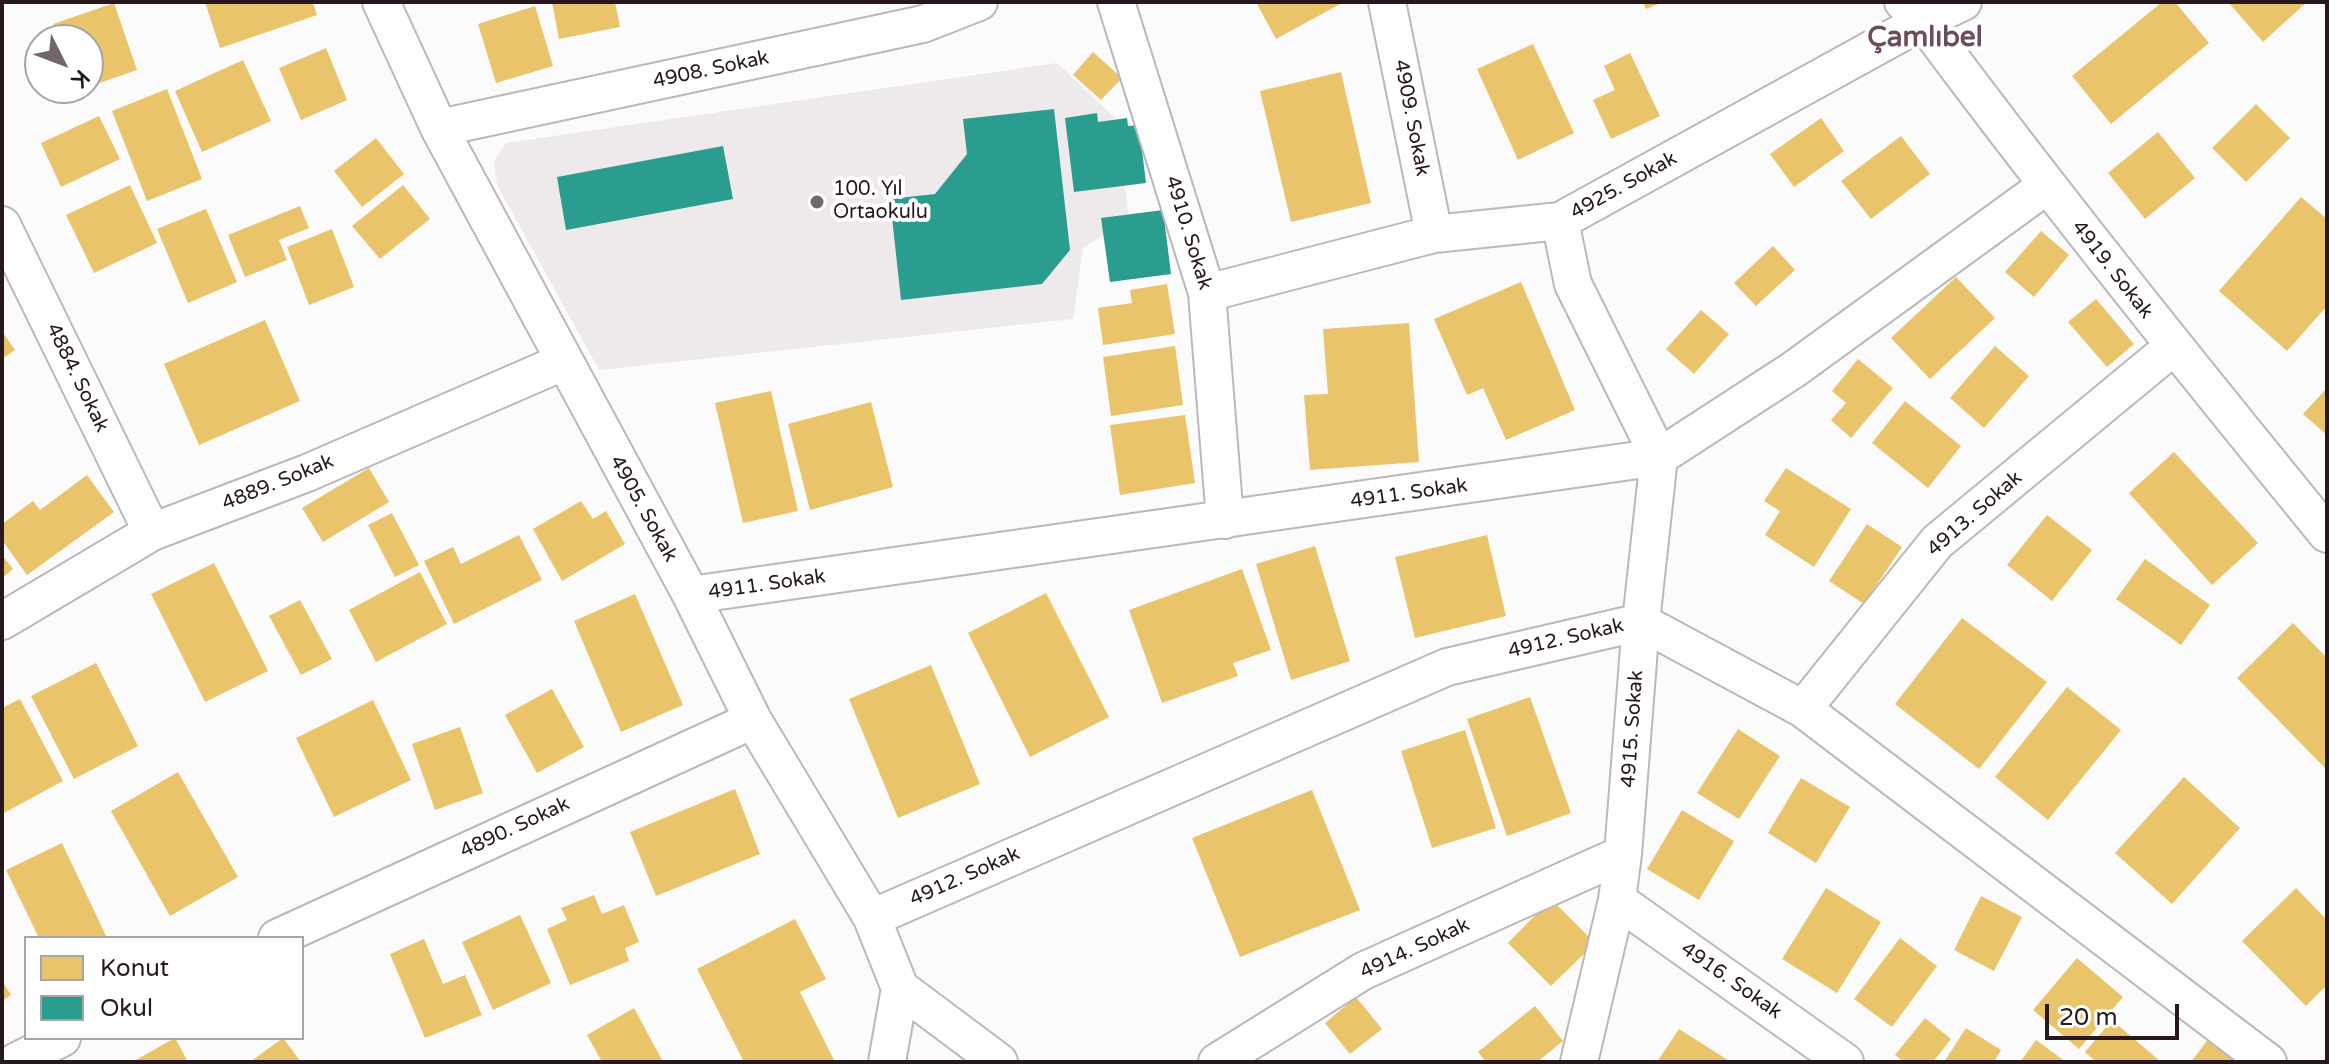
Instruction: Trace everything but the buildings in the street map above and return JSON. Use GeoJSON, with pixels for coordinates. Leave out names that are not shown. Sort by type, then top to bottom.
{"type":"FeatureCollection","features":[{"type":"Feature","properties":{"kind":"street","name":"4905. Sokak"},"geometry":{"type":"LineString","coordinates":[[381,2],[439,128],[691,595],[753,720],[872,918],[900,988]]}},
{"type":"Feature","properties":{"kind":"street","name":"4908. Sokak"},"geometry":{"type":"LineString","coordinates":[[439,128],[923,24],[979,2]]}},
{"type":"Feature","properties":{"kind":"street","name":"4910. Sokak"},"geometry":{"type":"LineString","coordinates":[[1116,2],[1207,293],[1225,520]]}},
{"type":"Feature","properties":{"kind":"street","name":"4909. Sokak"},"geometry":{"type":"LineString","coordinates":[[1387,2],[1434,234]]}},
{"type":"Feature","properties":{"kind":"street","name":"4925. Sokak"},"geometry":{"type":"LineString","coordinates":[[1207,293],[1434,234],[1560,221],[1913,12],[1963,2]]}},
{"type":"Feature","properties":{"kind":"street","name":"4919. Sokak"},"geometry":{"type":"LineString","coordinates":[[1913,12],[2173,347],[2327,534]]}},
{"type":"Feature","properties":{"kind":"street","name":"4911. Sokak"},"geometry":{"type":"LineString","coordinates":[[691,595],[1659,457],[1793,370],[2046,186]]}},
{"type":"Feature","properties":{"kind":"street"},"geometry":{"type":"LineString","coordinates":[[1560,221],[1573,284],[1659,457]]}},
{"type":"Feature","properties":{"kind":"street","name":"4884. Sokak"},"geometry":{"type":"LineString","coordinates":[[2,225],[152,532]]}},
{"type":"Feature","properties":{"kind":"street","name":"4913. Sokak"},"geometry":{"type":"LineString","coordinates":[[1803,709],[1937,542],[2173,347]]}},
{"type":"Feature","properties":{"kind":"street","name":"4889. Sokak"},"geometry":{"type":"LineString","coordinates":[[2,621],[152,532],[307,473],[563,362]]}},
{"type":"Feature","properties":{"kind":"street","name":"4915. Sokak"},"geometry":{"type":"LineString","coordinates":[[1579,1062],[1617,900],[1659,457]]}},
{"type":"Feature","properties":{"kind":"street","name":"4912. Sokak"},"geometry":{"type":"LineString","coordinates":[[872,918],[1447,667],[1641,622],[1803,709],[2268,1062]]}},
{"type":"Feature","properties":{"kind":"street","name":"4890. Sokak"},"geometry":{"type":"LineString","coordinates":[[281,936],[753,720]]}},
{"type":"Feature","properties":{"kind":"street","name":"4914. Sokak"},"geometry":{"type":"LineString","coordinates":[[1217,1062],[1363,971],[1623,854]]}},
{"type":"Feature","properties":{"kind":"street","name":"4916. Sokak"},"geometry":{"type":"LineString","coordinates":[[1617,900],[1845,1062]]}},
{"type":"Feature","properties":{"kind":"street"},"geometry":{"type":"LineString","coordinates":[[887,1062],[900,988],[999,1062]]}},
{"type":"Feature","properties":{"kind":"street"},"geometry":{"type":"LineString","coordinates":[[15,1062],[58,1040]]}},
{"type":"Feature","properties":{"kind":"shaded area","name":"100. Yıl Ortaokulu"},"geometry":{"type":"Polygon","coordinates":[[[1057,63],[1116,119],[1129,219],[1083,248],[1073,319],[599,370],[497,185],[494,161],[506,143],[1057,63]]]}},
{"type":"Feature","properties":{"kind":"place","name":"100. Yıl Ortaokulu"},"geometry":{"type":"Point","coordinates":[817,202]}},
{"type":"Feature","properties":{"kind":"district","name":"Çamlıbel"},"geometry":{"type":"Point","coordinates":[1925,39]}}]}
